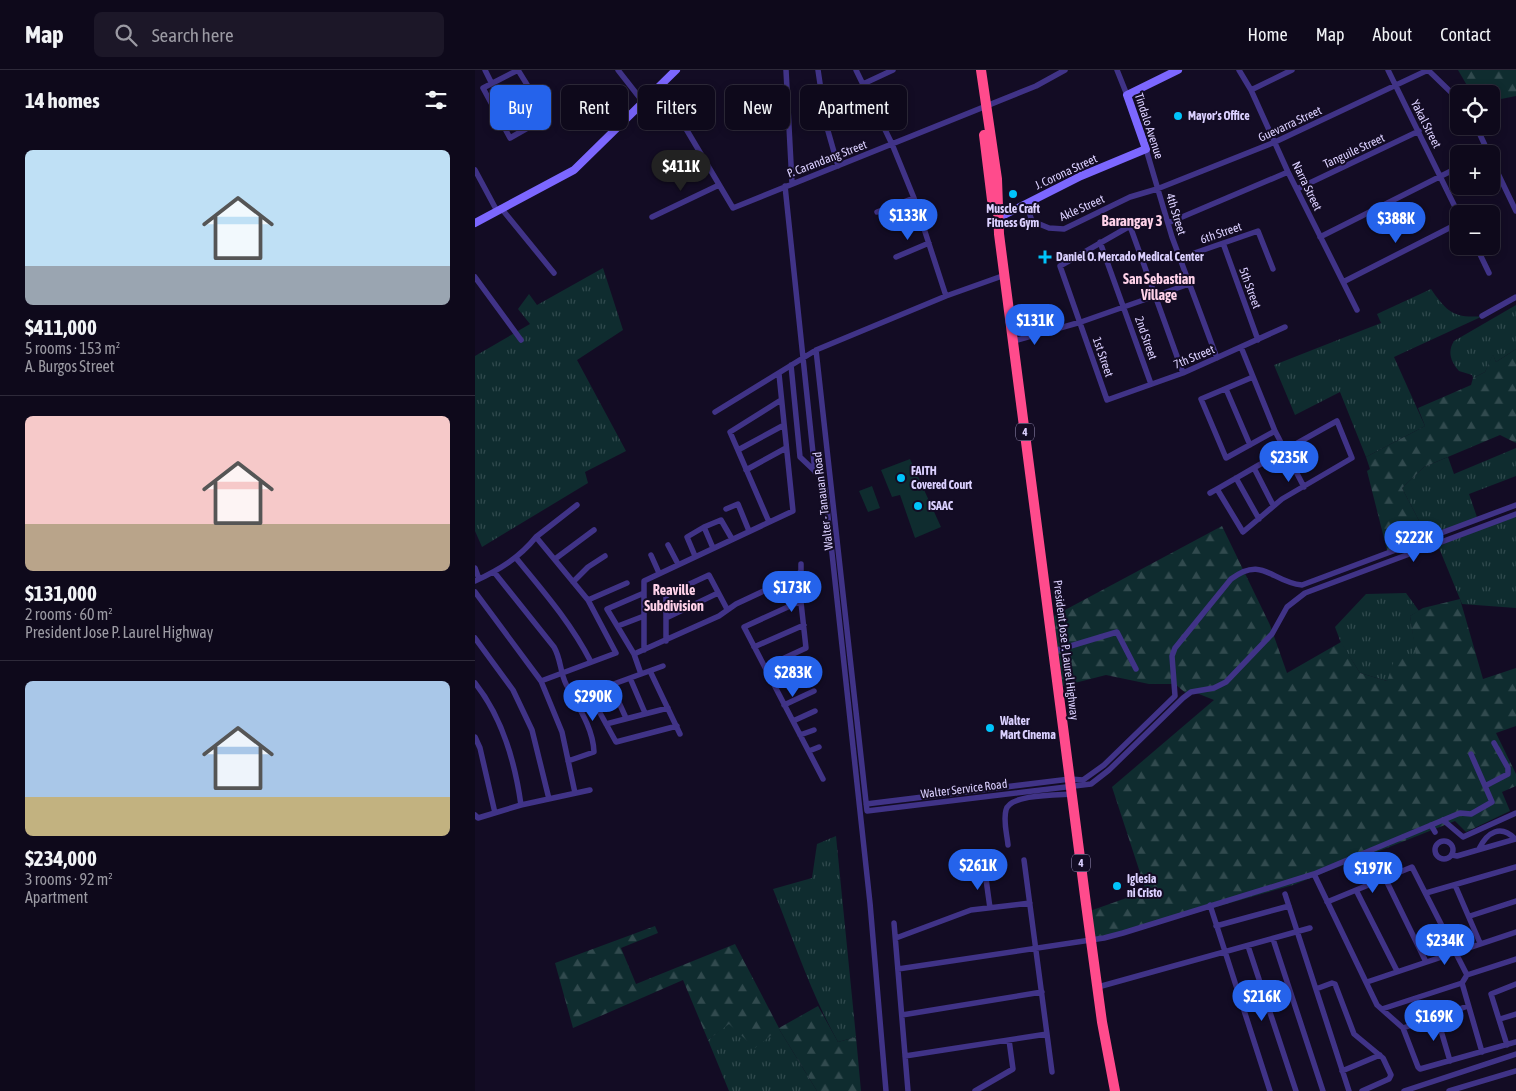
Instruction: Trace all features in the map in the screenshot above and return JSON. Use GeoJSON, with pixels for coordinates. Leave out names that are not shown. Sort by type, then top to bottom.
{"type":"FeatureCollection","features":[{"type":"Feature","properties":{"kind":"highway","name":"President Jose P. Laurel Highway"},"geometry":{"type":"LineString","coordinates":[[976,70],[997,179],[997,215],[1071,787],[1091,940],[1115,1091]]}},
{"type":"Feature","properties":{"kind":"highway","name":"President Jose P. Laurel Highway"},"geometry":{"type":"LineString","coordinates":[[981,70],[983,106]]}},
{"type":"Feature","properties":{"kind":"street"},"geometry":{"type":"LineString","coordinates":[[485,70],[492,84]]}},
{"type":"Feature","properties":{"kind":"street"},"geometry":{"type":"LineString","coordinates":[[518,70],[547,117],[510,138],[483,88],[518,70]]}},
{"type":"Feature","properties":{"kind":"street"},"geometry":{"type":"LineString","coordinates":[[618,70],[638,96]]}},
{"type":"Feature","properties":{"kind":"street"},"geometry":{"type":"LineString","coordinates":[[660,85],[666,73],[676,70]]}},
{"type":"Feature","properties":{"kind":"street"},"geometry":{"type":"LineString","coordinates":[[786,70],[792,183]]}},
{"type":"Feature","properties":{"kind":"street"},"geometry":{"type":"LineString","coordinates":[[818,70],[826,124],[838,166]]}},
{"type":"Feature","properties":{"kind":"street"},"geometry":{"type":"LineString","coordinates":[[856,70],[892,144],[914,198],[946,296]]}},
{"type":"Feature","properties":{"kind":"street"},"geometry":{"type":"LineString","coordinates":[[863,84],[893,70]]}},
{"type":"Feature","properties":{"kind":"street","name":"P. Carandang Street"},"geometry":{"type":"LineString","coordinates":[[719,186],[733,208],[1037,85],[1065,70]]}},
{"type":"Feature","properties":{"kind":"street","name":"Tindalo Avenue"},"geometry":{"type":"LineString","coordinates":[[1117,70],[1127,95],[1157,189]]}},
{"type":"Feature","properties":{"kind":"street"},"geometry":{"type":"LineString","coordinates":[[1127,95],[1178,70]]}},
{"type":"Feature","properties":{"kind":"street","name":"Narra Street"},"geometry":{"type":"LineString","coordinates":[[1239,70],[1251,90],[1297,189],[1357,310]]}},
{"type":"Feature","properties":{"kind":"street"},"geometry":{"type":"LineString","coordinates":[[1251,90],[1292,70]]}},
{"type":"Feature","properties":{"kind":"street","name":"Yakal Street"},"geometry":{"type":"LineString","coordinates":[[1387,70],[1454,205]]}},
{"type":"Feature","properties":{"kind":"street"},"geometry":{"type":"LineString","coordinates":[[1428,70],[1450,91]]}},
{"type":"Feature","properties":{"kind":"street","name":"Guevarra Street"},"geometry":{"type":"LineString","coordinates":[[1157,189],[1275,142],[1428,70]]}},
{"type":"Feature","properties":{"kind":"street"},"geometry":{"type":"LineString","coordinates":[[475,223],[574,170],[638,107]]}},
{"type":"Feature","properties":{"kind":"street"},"geometry":{"type":"LineString","coordinates":[[651,217],[719,186],[686,130]]}},
{"type":"Feature","properties":{"kind":"street","name":"Tanguile Street"},"geometry":{"type":"LineString","coordinates":[[1297,189],[1419,131]]}},
{"type":"Feature","properties":{"kind":"street","name":"J. Corona Street"},"geometry":{"type":"LineString","coordinates":[[997,215],[1145,149]]}},
{"type":"Feature","properties":{"kind":"street"},"geometry":{"type":"LineString","coordinates":[[475,170],[499,209],[554,273]]}},
{"type":"Feature","properties":{"kind":"street"},"geometry":{"type":"LineString","coordinates":[[1321,237],[1450,171]]}},
{"type":"Feature","properties":{"kind":"street"},"geometry":{"type":"LineString","coordinates":[[1168,223],[1289,172]]}},
{"type":"Feature","properties":{"kind":"street"},"geometry":{"type":"LineString","coordinates":[[1500,178],[1516,211]]}},
{"type":"Feature","properties":{"kind":"street"},"geometry":{"type":"LineString","coordinates":[[785,186],[815,472]]}},
{"type":"Feature","properties":{"kind":"street","name":"Akle Street"},"geometry":{"type":"LineString","coordinates":[[1025,203],[1032,221],[1049,228],[1064,229],[1130,196],[1157,189]]}},
{"type":"Feature","properties":{"kind":"street","name":"4th Street"},"geometry":{"type":"LineString","coordinates":[[1157,189],[1189,284],[1217,358]]}},
{"type":"Feature","properties":{"kind":"street"},"geometry":{"type":"LineString","coordinates":[[877,212],[914,198]]}},
{"type":"Feature","properties":{"kind":"street"},"geometry":{"type":"LineString","coordinates":[[1100,242],[1130,226],[1183,373]]}},
{"type":"Feature","properties":{"kind":"street"},"geometry":{"type":"LineString","coordinates":[[1343,282],[1450,228]]}},
{"type":"Feature","properties":{"kind":"street","name":"6th Street"},"geometry":{"type":"LineString","coordinates":[[1180,258],[1258,231],[1273,269]]}},
{"type":"Feature","properties":{"kind":"street","name":"1st Street"},"geometry":{"type":"LineString","coordinates":[[1100,242],[1060,266],[1107,400]]}},
{"type":"Feature","properties":{"kind":"street","name":"2nd Street"},"geometry":{"type":"LineString","coordinates":[[1100,242],[1151,384]]}},
{"type":"Feature","properties":{"kind":"street"},"geometry":{"type":"LineString","coordinates":[[896,257],[929,243]]}},
{"type":"Feature","properties":{"kind":"street","name":"5th Street"},"geometry":{"type":"LineString","coordinates":[[1223,244],[1258,340]]}},
{"type":"Feature","properties":{"kind":"street"},"geometry":{"type":"LineString","coordinates":[[1480,255],[1489,273]]}},
{"type":"Feature","properties":{"kind":"street"},"geometry":{"type":"LineString","coordinates":[[715,412],[816,350],[946,296],[1005,275]]}},
{"type":"Feature","properties":{"kind":"street"},"geometry":{"type":"LineString","coordinates":[[475,277],[521,340]]}},
{"type":"Feature","properties":{"kind":"street"},"geometry":{"type":"LineString","coordinates":[[1014,341],[1081,322],[1189,284]]}},
{"type":"Feature","properties":{"kind":"street"},"geometry":{"type":"LineString","coordinates":[[1482,316],[1516,297]]}},
{"type":"Feature","properties":{"kind":"street","name":"7th Street"},"geometry":{"type":"LineString","coordinates":[[1107,400],[1183,373],[1285,326]]}},
{"type":"Feature","properties":{"kind":"street"},"geometry":{"type":"LineString","coordinates":[[1241,347],[1275,431],[1304,487]]}},
{"type":"Feature","properties":{"kind":"street","name":"Walter - Tanauan Road"},"geometry":{"type":"LineString","coordinates":[[816,350],[866,804]]}},
{"type":"Feature","properties":{"kind":"street"},"geometry":{"type":"LineString","coordinates":[[791,365],[800,457],[823,481],[825,489],[870,902],[886,1091]]}},
{"type":"Feature","properties":{"kind":"street"},"geometry":{"type":"LineString","coordinates":[[644,650],[644,581],[793,511],[779,374]]}},
{"type":"Feature","properties":{"kind":"street"},"geometry":{"type":"LineString","coordinates":[[1253,377],[1201,399],[1225,458],[1275,431]]}},
{"type":"Feature","properties":{"kind":"street"},"geometry":{"type":"LineString","coordinates":[[1226,389],[1250,445]]}},
{"type":"Feature","properties":{"kind":"street"},"geometry":{"type":"LineString","coordinates":[[769,522],[730,432],[781,400]]}},
{"type":"Feature","properties":{"kind":"street"},"geometry":{"type":"LineString","coordinates":[[1210,493],[1285,450],[1337,421],[1352,458],[1273,505],[1243,532],[1217,489]]}},
{"type":"Feature","properties":{"kind":"street"},"geometry":{"type":"LineString","coordinates":[[738,450],[784,425]]}},
{"type":"Feature","properties":{"kind":"street"},"geometry":{"type":"LineString","coordinates":[[746,470],[786,448]]}},
{"type":"Feature","properties":{"kind":"street"},"geometry":{"type":"LineString","coordinates":[[1254,468],[1273,505]]}},
{"type":"Feature","properties":{"kind":"street"},"geometry":{"type":"LineString","coordinates":[[1236,478],[1259,519]]}},
{"type":"Feature","properties":{"kind":"street"},"geometry":{"type":"LineString","coordinates":[[726,509],[737,504],[749,531]]}},
{"type":"Feature","properties":{"kind":"street"},"geometry":{"type":"LineString","coordinates":[[475,568],[477,580],[494,572],[516,558],[535,537],[577,505]]}},
{"type":"Feature","properties":{"kind":"street"},"geometry":{"type":"LineString","coordinates":[[1180,701],[1175,696],[1172,656],[1175,648],[1231,580],[1242,571],[1252,568],[1263,569],[1291,583],[1302,586],[1516,505]]}},
{"type":"Feature","properties":{"kind":"street"},"geometry":{"type":"LineString","coordinates":[[1008,845],[1005,821],[1006,808],[1010,803],[1071,787],[1083,786],[1097,780],[1191,692],[1215,688],[1226,682],[1272,634],[1287,607],[1305,593],[1516,514]]}},
{"type":"Feature","properties":{"kind":"street"},"geometry":{"type":"LineString","coordinates":[[695,556],[687,537],[704,527],[721,520],[731,539]]}},
{"type":"Feature","properties":{"kind":"street"},"geometry":{"type":"LineString","coordinates":[[1470,523],[1473,530]]}},
{"type":"Feature","properties":{"kind":"street"},"geometry":{"type":"LineString","coordinates":[[704,527],[713,548]]}},
{"type":"Feature","properties":{"kind":"street"},"geometry":{"type":"LineString","coordinates":[[555,559],[594,530]]}},
{"type":"Feature","properties":{"kind":"street"},"geometry":{"type":"LineString","coordinates":[[535,537],[588,600],[616,653],[541,681]]}},
{"type":"Feature","properties":{"kind":"street"},"geometry":{"type":"LineString","coordinates":[[668,545],[678,564]]}},
{"type":"Feature","properties":{"kind":"street"},"geometry":{"type":"LineString","coordinates":[[651,555],[659,573]]}},
{"type":"Feature","properties":{"kind":"street"},"geometry":{"type":"LineString","coordinates":[[573,582],[588,567],[605,556]]}},
{"type":"Feature","properties":{"kind":"street"},"geometry":{"type":"LineString","coordinates":[[516,558],[565,619],[591,662]]}},
{"type":"Feature","properties":{"kind":"street"},"geometry":{"type":"LineString","coordinates":[[765,667],[806,648],[798,575],[801,564]]}},
{"type":"Feature","properties":{"kind":"street"},"geometry":{"type":"LineString","coordinates":[[494,572],[554,647],[560,658],[565,682],[584,716],[594,750],[593,754],[568,761]]}},
{"type":"Feature","properties":{"kind":"street"},"geometry":{"type":"LineString","coordinates":[[666,641],[666,595],[709,575],[727,609]]}},
{"type":"Feature","properties":{"kind":"street"},"geometry":{"type":"LineString","coordinates":[[635,654],[719,616],[727,609],[798,575]]}},
{"type":"Feature","properties":{"kind":"street"},"geometry":{"type":"LineString","coordinates":[[588,600],[627,583]]}},
{"type":"Feature","properties":{"kind":"street"},"geometry":{"type":"LineString","coordinates":[[1302,586],[1305,593]]}},
{"type":"Feature","properties":{"kind":"street"},"geometry":{"type":"LineString","coordinates":[[475,592],[541,681],[554,709],[575,793]]}},
{"type":"Feature","properties":{"kind":"street"},"geometry":{"type":"LineString","coordinates":[[641,674],[635,654],[607,609],[644,593]]}},
{"type":"Feature","properties":{"kind":"street"},"geometry":{"type":"LineString","coordinates":[[666,618],[718,593]]}},
{"type":"Feature","properties":{"kind":"street"},"geometry":{"type":"LineString","coordinates":[[801,602],[744,627],[823,779]]}},
{"type":"Feature","properties":{"kind":"street"},"geometry":{"type":"LineString","coordinates":[[618,626],[644,616]]}},
{"type":"Feature","properties":{"kind":"street"},"geometry":{"type":"LineString","coordinates":[[754,647],[804,625]]}},
{"type":"Feature","properties":{"kind":"street"},"geometry":{"type":"LineString","coordinates":[[1054,651],[1117,632],[1136,669]]}},
{"type":"Feature","properties":{"kind":"street"},"geometry":{"type":"LineString","coordinates":[[475,638],[513,690],[532,730],[549,799]]}},
{"type":"Feature","properties":{"kind":"street"},"geometry":{"type":"LineString","coordinates":[[663,666],[589,693],[615,742],[677,726]]}},
{"type":"Feature","properties":{"kind":"street"},"geometry":{"type":"LineString","coordinates":[[775,686],[811,670]]}},
{"type":"Feature","properties":{"kind":"street"},"geometry":{"type":"LineString","coordinates":[[649,671],[680,734]]}},
{"type":"Feature","properties":{"kind":"street"},"geometry":{"type":"LineString","coordinates":[[630,678],[645,713]]}},
{"type":"Feature","properties":{"kind":"street"},"geometry":{"type":"LineString","coordinates":[[475,683],[496,715],[517,773],[521,805]]}},
{"type":"Feature","properties":{"kind":"street"},"geometry":{"type":"LineString","coordinates":[[611,685],[626,718]]}},
{"type":"Feature","properties":{"kind":"street"},"geometry":{"type":"LineString","coordinates":[[785,705],[814,691]]}},
{"type":"Feature","properties":{"kind":"street"},"geometry":{"type":"LineString","coordinates":[[1071,787],[1104,765],[1175,696]]}},
{"type":"Feature","properties":{"kind":"street"},"geometry":{"type":"LineString","coordinates":[[606,724],[667,708]]}},
{"type":"Feature","properties":{"kind":"street"},"geometry":{"type":"LineString","coordinates":[[793,721],[815,711]]}},
{"type":"Feature","properties":{"kind":"street"},"geometry":{"type":"LineString","coordinates":[[800,735],[814,730]]}},
{"type":"Feature","properties":{"kind":"street"},"geometry":{"type":"LineString","coordinates":[[475,738],[480,748],[495,812]]}},
{"type":"Feature","properties":{"kind":"street"},"geometry":{"type":"LineString","coordinates":[[1485,786],[1508,774],[1508,768],[1494,742]]}},
{"type":"Feature","properties":{"kind":"street"},"geometry":{"type":"LineString","coordinates":[[809,751],[819,747]]}},
{"type":"Feature","properties":{"kind":"street"},"geometry":{"type":"LineString","coordinates":[[898,969],[1091,940],[1123,933],[1314,874],[1460,813],[1471,814],[1492,802],[1471,754]]}},
{"type":"Feature","properties":{"kind":"street","name":"Walter Service Road"},"geometry":{"type":"LineString","coordinates":[[1058,781],[1071,787],[867,811],[866,804],[1058,781]]}},
{"type":"Feature","properties":{"kind":"street"},"geometry":{"type":"LineString","coordinates":[[475,815],[478,818],[521,805],[590,790]]}},
{"type":"Feature","properties":{"kind":"street"},"geometry":{"type":"LineString","coordinates":[[1443,820],[1463,837],[1516,814]]}},
{"type":"Feature","properties":{"kind":"street"},"geometry":{"type":"LineString","coordinates":[[1431,825],[1437,838],[1436,855],[1444,860],[1452,855],[1457,856],[1516,839]]}},
{"type":"Feature","properties":{"kind":"street"},"geometry":{"type":"LineString","coordinates":[[1479,849],[1487,837],[1501,830],[1507,831],[1516,839]]}},
{"type":"Feature","properties":{"kind":"street"},"geometry":{"type":"LineString","coordinates":[[1437,838],[1452,846],[1452,855]]}},
{"type":"Feature","properties":{"kind":"street"},"geometry":{"type":"LineString","coordinates":[[1024,860],[1053,1072]]}},
{"type":"Feature","properties":{"kind":"street"},"geometry":{"type":"LineString","coordinates":[[1327,902],[1412,867],[1467,975]]}},
{"type":"Feature","properties":{"kind":"street"},"geometry":{"type":"LineString","coordinates":[[1426,893],[1516,867]]}},
{"type":"Feature","properties":{"kind":"street"},"geometry":{"type":"LineString","coordinates":[[985,872],[990,908]]}},
{"type":"Feature","properties":{"kind":"street"},"geometry":{"type":"LineString","coordinates":[[1314,874],[1377,1005],[1403,1028],[1420,1069],[1516,1042]]}},
{"type":"Feature","properties":{"kind":"street"},"geometry":{"type":"LineString","coordinates":[[1385,878],[1425,962]]}},
{"type":"Feature","properties":{"kind":"street"},"geometry":{"type":"LineString","coordinates":[[1455,885],[1470,916],[1480,943]]}},
{"type":"Feature","properties":{"kind":"street"},"geometry":{"type":"LineString","coordinates":[[1356,890],[1397,971]]}},
{"type":"Feature","properties":{"kind":"street"},"geometry":{"type":"LineString","coordinates":[[1285,894],[1349,1091]]}},
{"type":"Feature","properties":{"kind":"street"},"geometry":{"type":"LineString","coordinates":[[1470,916],[1516,901]]}},
{"type":"Feature","properties":{"kind":"street"},"geometry":{"type":"LineString","coordinates":[[896,938],[971,910],[1029,903]]}},
{"type":"Feature","properties":{"kind":"street"},"geometry":{"type":"LineString","coordinates":[[1210,905],[1270,1091]]}},
{"type":"Feature","properties":{"kind":"street"},"geometry":{"type":"LineString","coordinates":[[1216,926],[1289,906]]}},
{"type":"Feature","properties":{"kind":"street"},"geometry":{"type":"LineString","coordinates":[[894,924],[908,1091]]}},
{"type":"Feature","properties":{"kind":"street"},"geometry":{"type":"LineString","coordinates":[[1098,987],[1310,928]]}},
{"type":"Feature","properties":{"kind":"street"},"geometry":{"type":"LineString","coordinates":[[1367,982],[1516,932]]}},
{"type":"Feature","properties":{"kind":"street"},"geometry":{"type":"LineString","coordinates":[[1273,939],[1323,1091]]}},
{"type":"Feature","properties":{"kind":"street"},"geometry":{"type":"LineString","coordinates":[[1248,946],[1296,1091]]}},
{"type":"Feature","properties":{"kind":"street"},"geometry":{"type":"LineString","coordinates":[[1382,1009],[1461,983],[1467,975],[1516,959]]}},
{"type":"Feature","properties":{"kind":"street"},"geometry":{"type":"LineString","coordinates":[[1315,989],[1332,983],[1335,984],[1355,1034],[1381,1055],[1391,1075],[1389,1079],[1362,1091]]}},
{"type":"Feature","properties":{"kind":"street"},"geometry":{"type":"LineString","coordinates":[[1461,983],[1482,1052]]}},
{"type":"Feature","properties":{"kind":"street"},"geometry":{"type":"LineString","coordinates":[[1507,1045],[1491,994],[1516,984]]}},
{"type":"Feature","properties":{"kind":"street"},"geometry":{"type":"LineString","coordinates":[[902,1015],[1041,992]]}},
{"type":"Feature","properties":{"kind":"street"},"geometry":{"type":"LineString","coordinates":[[1403,1028],[1469,1006]]}},
{"type":"Feature","properties":{"kind":"street"},"geometry":{"type":"LineString","coordinates":[[1499,1020],[1516,1014]]}},
{"type":"Feature","properties":{"kind":"street"},"geometry":{"type":"LineString","coordinates":[[1437,1017],[1450,1062]]}},
{"type":"Feature","properties":{"kind":"street"},"geometry":{"type":"LineString","coordinates":[[905,1056],[1047,1034]]}},
{"type":"Feature","properties":{"kind":"street"},"geometry":{"type":"LineString","coordinates":[[975,1091],[1013,1069],[1009,1040]]}},
{"type":"Feature","properties":{"kind":"street"},"geometry":{"type":"LineString","coordinates":[[1404,1091],[1516,1054]]}},
{"type":"Feature","properties":{"kind":"street"},"geometry":{"type":"LineString","coordinates":[[1342,1071],[1381,1055]]}},
{"type":"Feature","properties":{"kind":"street"},"geometry":{"type":"LineString","coordinates":[[1449,1091],[1516,1070]]}},
{"type":"Feature","properties":{"kind":"green space"},"geometry":{"type":"Polygon","coordinates":[[[1458,70],[1516,70],[1516,96],[1500,99],[1500,85],[1467,85],[1458,70]]]}},
{"type":"Feature","properties":{"kind":"green space"},"geometry":{"type":"Polygon","coordinates":[[[603,268],[623,330],[577,360],[626,451],[585,472],[588,483],[482,547],[475,531],[475,356],[530,324],[518,309],[529,294],[537,305],[603,268]]]}},
{"type":"Feature","properties":{"kind":"green space"},"geometry":{"type":"Polygon","coordinates":[[[1431,289],[1441,303],[1452,312],[1465,316],[1483,316],[1394,357],[1425,426],[1366,457],[1340,392],[1295,415],[1274,365],[1381,323],[1377,314],[1431,289]]]}},
{"type":"Feature","properties":{"kind":"green space"},"geometry":{"type":"Polygon","coordinates":[[[1516,305],[1516,349],[1496,362],[1493,355],[1485,372],[1473,378],[1472,375],[1459,371],[1450,353],[1454,341],[1516,305]]]}},
{"type":"Feature","properties":{"kind":"green space"},"geometry":{"type":"Polygon","coordinates":[[[1516,349],[1516,443],[1500,435],[1424,467],[1402,488],[1428,538],[1388,554],[1367,471],[1370,469],[1366,457],[1425,426],[1418,408],[1471,385],[1473,378],[1485,372],[1493,354],[1496,362],[1516,349]]]}},
{"type":"Feature","properties":{"kind":"green space"},"geometry":{"type":"Polygon","coordinates":[[[1516,448],[1516,476],[1469,494],[1478,520],[1428,538],[1402,488],[1424,467],[1448,457],[1454,474],[1516,448]]]}},
{"type":"Feature","properties":{"kind":"green space"},"geometry":{"type":"Polygon","coordinates":[[[910,459],[941,527],[915,538],[900,495],[892,497],[881,470],[910,459]]]}},
{"type":"Feature","properties":{"kind":"green space"},"geometry":{"type":"Polygon","coordinates":[[[872,486],[880,508],[868,512],[859,491],[872,486]]]}},
{"type":"Feature","properties":{"kind":"green space"},"geometry":{"type":"Polygon","coordinates":[[[1516,514],[1516,608],[1462,604],[1437,543],[1516,514]]]}},
{"type":"Feature","properties":{"kind":"green space"},"geometry":{"type":"Polygon","coordinates":[[[1222,526],[1270,625],[1287,673],[1341,642],[1360,673],[1387,681],[1397,652],[1416,657],[1410,616],[1423,608],[1460,599],[1483,679],[1516,668],[1516,726],[1496,733],[1516,774],[1516,786],[1502,792],[1510,811],[1466,832],[1455,821],[1293,885],[1157,924],[1091,940],[1087,912],[1146,891],[1112,787],[1214,700],[1194,692],[1188,695],[1175,684],[1149,684],[1106,675],[1059,687],[1050,618],[1222,526]]]}},
{"type":"Feature","properties":{"kind":"green space"},"geometry":{"type":"Polygon","coordinates":[[[1406,593],[1419,611],[1410,616],[1417,658],[1387,681],[1360,673],[1341,643],[1335,627],[1366,594],[1406,593]]]}},
{"type":"Feature","properties":{"kind":"green space"},"geometry":{"type":"Polygon","coordinates":[[[836,836],[856,1037],[838,1042],[811,986],[773,889],[812,878],[817,844],[836,836]]]}},
{"type":"Feature","properties":{"kind":"green space"},"geometry":{"type":"Polygon","coordinates":[[[655,926],[658,933],[621,948],[636,984],[735,944],[779,1028],[818,1006],[838,1042],[856,1037],[861,1091],[817,1091],[779,1029],[755,1048],[729,1024],[708,1040],[683,980],[573,1028],[555,963],[655,926]]]}},
{"type":"Feature","properties":{"kind":"green space"},"geometry":{"type":"Polygon","coordinates":[[[729,1023],[779,1029],[817,1091],[729,1091],[708,1040],[729,1023]]]}},
{"type":"Feature","properties":{"kind":"place","name":"Mayor's Office"},"geometry":{"type":"Point","coordinates":[1178,116]}},
{"type":"Feature","properties":{"kind":"place","name":"Muscle Craft Fitness Gym"},"geometry":{"type":"Point","coordinates":[1013,194]}},
{"type":"Feature","properties":{"kind":"place","name":"Daniel O. Mercado Medical Center"},"geometry":{"type":"Point","coordinates":[1045,257]}},
{"type":"Feature","properties":{"kind":"place","name":"FAITH Covered Court"},"geometry":{"type":"Point","coordinates":[901,478]}},
{"type":"Feature","properties":{"kind":"place","name":"ISAAC"},"geometry":{"type":"Point","coordinates":[918,506]}},
{"type":"Feature","properties":{"kind":"place","name":"Walter Mart Cinema"},"geometry":{"type":"Point","coordinates":[990,728]}},
{"type":"Feature","properties":{"kind":"place","name":"Iglesia ni Cristo"},"geometry":{"type":"Point","coordinates":[1117,886]}},
{"type":"Feature","properties":{"kind":"district","name":"Barangay 3"},"geometry":{"type":"Point","coordinates":[1132,221]}},
{"type":"Feature","properties":{"kind":"district","name":"San Sebastian Village"},"geometry":{"type":"Point","coordinates":[1159,287]}},
{"type":"Feature","properties":{"kind":"district","name":"Reaville Subdivision"},"geometry":{"type":"Point","coordinates":[674,598]}}]}
